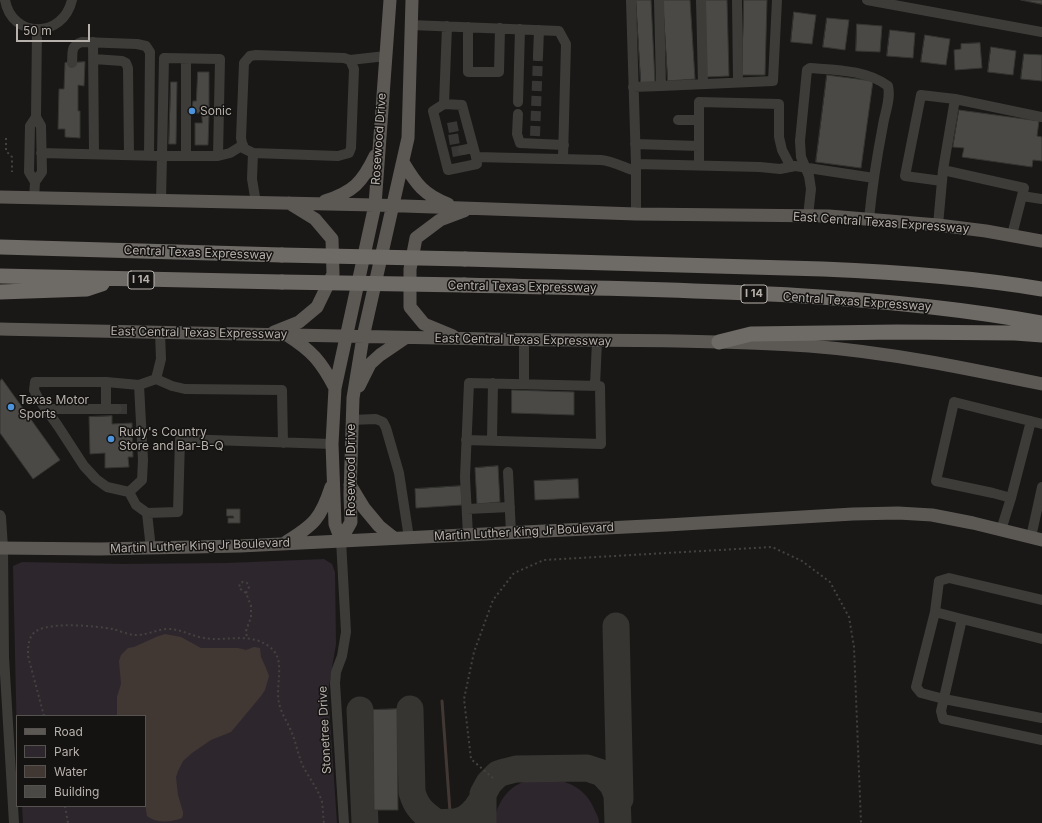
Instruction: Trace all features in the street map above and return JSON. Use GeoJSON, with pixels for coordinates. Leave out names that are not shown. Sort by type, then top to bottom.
{"type":"FeatureCollection","features":[{"type":"Feature","properties":{"kind":"highway","name":"Central Texas Expressway"},"geometry":{"type":"LineString","coordinates":[[2,246],[823,269],[957,278],[1042,289]]}},
{"type":"Feature","properties":{"kind":"highway","name":"Central Texas Expressway"},"geometry":{"type":"LineString","coordinates":[[0,276],[464,285],[680,291],[855,300],[942,308],[1042,323]]}},
{"type":"Feature","properties":{"kind":"highway"},"geometry":{"type":"LineString","coordinates":[[0,292],[87,288],[123,279]]}},
{"type":"Feature","properties":{"kind":"highway"},"geometry":{"type":"LineString","coordinates":[[719,342],[751,334],[897,332],[1042,334]]}},
{"type":"Feature","properties":{"kind":"main road","name":"Rosewood Drive"},"geometry":{"type":"LineString","coordinates":[[341,540],[335,524],[332,444],[335,388],[375,205],[390,0]]}},
{"type":"Feature","properties":{"kind":"main road","name":"Rosewood Drive"},"geometry":{"type":"LineString","coordinates":[[341,540],[351,522],[351,420],[363,337],[408,138],[412,0]]}},
{"type":"Feature","properties":{"kind":"main road"},"geometry":{"type":"LineString","coordinates":[[317,204],[351,190],[367,173],[379,150]]}},
{"type":"Feature","properties":{"kind":"main road"},"geometry":{"type":"LineString","coordinates":[[403,162],[414,181],[424,192],[435,199],[458,208]]}},
{"type":"Feature","properties":{"kind":"main road","name":"East Central Texas Expressway"},"geometry":{"type":"LineString","coordinates":[[0,197],[34,199],[393,205],[636,214],[808,216],[938,225],[1042,240]]}},
{"type":"Feature","properties":{"kind":"main road"},"geometry":{"type":"LineString","coordinates":[[271,334],[299,322],[317,307],[333,274],[332,239],[315,219],[289,203]]}},
{"type":"Feature","properties":{"kind":"main road"},"geometry":{"type":"LineString","coordinates":[[459,339],[424,324],[410,307],[410,269],[416,238],[440,220],[472,208]]}},
{"type":"Feature","properties":{"kind":"main road","name":"East Central Texas Expressway"},"geometry":{"type":"LineString","coordinates":[[0,329],[459,339],[719,342],[810,346],[890,355],[950,365],[1042,384]]}},
{"type":"Feature","properties":{"kind":"main road"},"geometry":{"type":"LineString","coordinates":[[287,335],[304,346],[319,360],[335,388]]}},
{"type":"Feature","properties":{"kind":"main road"},"geometry":{"type":"LineString","coordinates":[[353,398],[370,364],[380,355],[405,338]]}},
{"type":"Feature","properties":{"kind":"main road"},"geometry":{"type":"LineString","coordinates":[[283,544],[306,530],[316,519],[325,506],[334,479]]}},
{"type":"Feature","properties":{"kind":"main road"},"geometry":{"type":"LineString","coordinates":[[350,485],[364,508],[379,526],[394,538]]}},
{"type":"Feature","properties":{"kind":"main road","name":"Martin Luther King Jr Boulevard"},"geometry":{"type":"LineString","coordinates":[[2,548],[151,549],[283,544],[860,514],[932,515],[1036,539]]}},
{"type":"Feature","properties":{"kind":"street"},"geometry":{"type":"LineString","coordinates":[[5,0],[6,6],[11,15],[18,23],[27,28],[37,29],[47,28],[57,24],[65,17],[72,0]]}},
{"type":"Feature","properties":{"kind":"street"},"geometry":{"type":"LineString","coordinates":[[631,0],[636,214]]}},
{"type":"Feature","properties":{"kind":"street"},"geometry":{"type":"LineString","coordinates":[[659,0],[661,86]]}},
{"type":"Feature","properties":{"kind":"street"},"geometry":{"type":"LineString","coordinates":[[701,0],[703,84]]}},
{"type":"Feature","properties":{"kind":"street"},"geometry":{"type":"LineString","coordinates":[[737,0],[738,82]]}},
{"type":"Feature","properties":{"kind":"street"},"geometry":{"type":"LineString","coordinates":[[633,87],[773,81],[777,0]]}},
{"type":"Feature","properties":{"kind":"street"},"geometry":{"type":"LineString","coordinates":[[866,0],[1042,32]]}},
{"type":"Feature","properties":{"kind":"street"},"geometry":{"type":"LineString","coordinates":[[411,25],[559,31],[566,44],[563,158]]}},
{"type":"Feature","properties":{"kind":"street"},"geometry":{"type":"LineString","coordinates":[[444,104],[447,26]]}},
{"type":"Feature","properties":{"kind":"street"},"geometry":{"type":"LineString","coordinates":[[468,27],[468,72],[499,72],[500,28]]}},
{"type":"Feature","properties":{"kind":"street"},"geometry":{"type":"LineString","coordinates":[[34,199],[35,182],[42,172],[41,126],[36,117],[37,29]]}},
{"type":"Feature","properties":{"kind":"street"},"geometry":{"type":"LineString","coordinates":[[518,102],[520,29]]}},
{"type":"Feature","properties":{"kind":"street"},"geometry":{"type":"LineString","coordinates":[[538,56],[539,30]]}},
{"type":"Feature","properties":{"kind":"street"},"geometry":{"type":"LineString","coordinates":[[72,64],[73,46],[82,42],[137,44],[146,46],[150,52],[149,155]]}},
{"type":"Feature","properties":{"kind":"street"},"geometry":{"type":"LineString","coordinates":[[93,42],[94,154]]}},
{"type":"Feature","properties":{"kind":"street"},"geometry":{"type":"LineString","coordinates":[[350,60],[354,69],[351,148],[349,153],[338,156],[253,153],[244,148],[241,138],[244,63],[250,56],[344,58],[350,60],[386,56]]}},
{"type":"Feature","properties":{"kind":"street"},"geometry":{"type":"LineString","coordinates":[[94,58],[122,61],[126,63],[128,68],[129,155]]}},
{"type":"Feature","properties":{"kind":"street"},"geometry":{"type":"LineString","coordinates":[[161,201],[164,58],[220,59],[218,156]]}},
{"type":"Feature","properties":{"kind":"street"},"geometry":{"type":"LineString","coordinates":[[186,58],[186,156]]}},
{"type":"Feature","properties":{"kind":"street"},"geometry":{"type":"LineString","coordinates":[[808,216],[810,189],[809,176],[802,157],[800,141],[807,70],[810,68],[849,71],[880,79],[888,86],[890,94],[883,124],[868,220]]}},
{"type":"Feature","properties":{"kind":"street"},"geometry":{"type":"LineString","coordinates":[[942,181],[905,176],[921,95],[955,99],[1042,117]]}},
{"type":"Feature","properties":{"kind":"street"},"geometry":{"type":"LineString","coordinates":[[938,225],[943,170],[955,99]]}},
{"type":"Feature","properties":{"kind":"street"},"geometry":{"type":"LineString","coordinates":[[699,165],[699,102],[779,104],[779,137],[782,150],[791,167]]}},
{"type":"Feature","properties":{"kind":"street"},"geometry":{"type":"LineString","coordinates":[[444,104],[433,111],[453,127],[465,137],[474,152],[477,164],[448,170],[448,153],[445,141],[453,127],[462,105],[444,104]]}},
{"type":"Feature","properties":{"kind":"street"},"geometry":{"type":"LineString","coordinates":[[518,114],[517,134],[520,143],[535,140],[564,145]]}},
{"type":"Feature","properties":{"kind":"street"},"geometry":{"type":"LineString","coordinates":[[35,182],[29,172],[30,126],[36,117]]}},
{"type":"Feature","properties":{"kind":"street"},"geometry":{"type":"LineString","coordinates":[[678,120],[699,120]]}},
{"type":"Feature","properties":{"kind":"street"},"geometry":{"type":"LineString","coordinates":[[635,144],[699,146]]}},
{"type":"Feature","properties":{"kind":"street"},"geometry":{"type":"LineString","coordinates":[[41,153],[218,156],[230,153],[242,145]]}},
{"type":"Feature","properties":{"kind":"street"},"geometry":{"type":"LineString","coordinates":[[463,150],[474,152],[609,160],[626,169],[636,167],[699,165],[780,169],[795,166],[874,178]]}},
{"type":"Feature","properties":{"kind":"street"},"geometry":{"type":"LineString","coordinates":[[253,153],[252,180],[256,203]]}},
{"type":"Feature","properties":{"kind":"street"},"geometry":{"type":"LineString","coordinates":[[943,170],[1024,188],[1012,235]]}},
{"type":"Feature","properties":{"kind":"street"},"geometry":{"type":"LineString","coordinates":[[1022,196],[1042,199]]}},
{"type":"Feature","properties":{"kind":"street"},"geometry":{"type":"LineString","coordinates":[[156,379],[161,359],[160,332]]}},
{"type":"Feature","properties":{"kind":"street"},"geometry":{"type":"LineString","coordinates":[[524,340],[524,384]]}},
{"type":"Feature","properties":{"kind":"street"},"geometry":{"type":"LineString","coordinates":[[595,386],[597,341]]}},
{"type":"Feature","properties":{"kind":"street"},"geometry":{"type":"LineString","coordinates":[[283,442],[282,390],[185,389],[172,386],[156,379],[139,385],[106,382],[35,382],[34,390],[84,466],[96,479],[107,487],[129,492],[136,504],[147,513],[178,512],[180,439],[332,444]]}},
{"type":"Feature","properties":{"kind":"street"},"geometry":{"type":"LineString","coordinates":[[106,382],[106,410]]}},
{"type":"Feature","properties":{"kind":"street"},"geometry":{"type":"LineString","coordinates":[[466,440],[601,444],[600,386],[469,383],[466,440],[465,477],[468,535]]}},
{"type":"Feature","properties":{"kind":"street"},"geometry":{"type":"LineString","coordinates":[[492,440],[493,383]]}},
{"type":"Feature","properties":{"kind":"street"},"geometry":{"type":"LineString","coordinates":[[129,492],[142,480],[143,460],[136,410],[139,385]]}},
{"type":"Feature","properties":{"kind":"street"},"geometry":{"type":"LineString","coordinates":[[1011,498],[936,481],[954,402],[1042,424]]}},
{"type":"Feature","properties":{"kind":"street"},"geometry":{"type":"LineString","coordinates":[[46,409],[117,409]]}},
{"type":"Feature","properties":{"kind":"street"},"geometry":{"type":"LineString","coordinates":[[351,420],[376,419],[383,422],[386,428],[399,473],[409,538]]}},
{"type":"Feature","properties":{"kind":"street"},"geometry":{"type":"LineString","coordinates":[[1001,530],[1031,422]]}},
{"type":"Feature","properties":{"kind":"street"},"geometry":{"type":"LineString","coordinates":[[508,472],[511,532]]}},
{"type":"Feature","properties":{"kind":"street"},"geometry":{"type":"LineString","coordinates":[[1036,539],[1042,487]]}},
{"type":"Feature","properties":{"kind":"street"},"geometry":{"type":"LineString","coordinates":[[467,509],[510,506]]}},
{"type":"Feature","properties":{"kind":"street"},"geometry":{"type":"LineString","coordinates":[[147,513],[151,549]]}},
{"type":"Feature","properties":{"kind":"street"},"geometry":{"type":"LineString","coordinates":[[0,515],[2,548],[2,656],[14,823]]}},
{"type":"Feature","properties":{"kind":"street","name":"Stonetree Drive"},"geometry":{"type":"LineString","coordinates":[[341,540],[346,632],[342,656],[336,672],[335,683],[344,823]]}},
{"type":"Feature","properties":{"kind":"street"},"geometry":{"type":"LineString","coordinates":[[1042,600],[949,578],[940,581],[935,612],[916,687],[921,692],[944,699],[1042,718]]}},
{"type":"Feature","properties":{"kind":"street"},"geometry":{"type":"LineString","coordinates":[[935,612],[1042,639]]}},
{"type":"Feature","properties":{"kind":"street"},"geometry":{"type":"LineString","coordinates":[[962,619],[941,711],[943,719],[1042,740]]}},
{"type":"Feature","properties":{"kind":"path"},"geometry":{"type":"LineString","coordinates":[[6,138],[6,151],[12,157],[12,172]]}},
{"type":"Feature","properties":{"kind":"path"},"geometry":{"type":"LineString","coordinates":[[493,778],[471,759],[464,699],[474,652],[493,600],[514,573],[544,560],[772,547],[802,560],[830,582],[849,617],[854,647],[861,823]]}},
{"type":"Feature","properties":{"kind":"path"},"geometry":{"type":"LineString","coordinates":[[246,593],[249,586],[247,583],[240,583],[239,588],[246,593],[252,612],[246,631],[247,638]]}},
{"type":"Feature","properties":{"kind":"path"},"geometry":{"type":"LineString","coordinates":[[44,715],[28,656],[31,636],[36,631],[43,628],[90,626],[136,635],[170,629],[183,631],[205,639],[247,638],[258,640],[272,648],[277,655],[279,666],[279,702],[292,733],[302,763],[322,802],[324,823]]}},
{"type":"Feature","properties":{"kind":"path"},"geometry":{"type":"LineString","coordinates":[[65,807],[68,823]]}},
{"type":"Feature","properties":{"kind":"green space"},"geometry":{"type":"Polygon","coordinates":[[[324,559],[332,564],[335,572],[336,644],[328,692],[337,823],[23,823],[22,807],[146,807],[146,715],[16,715],[13,566],[22,562],[123,564],[227,563],[324,559]]]}},
{"type":"Feature","properties":{"kind":"green space"},"geometry":{"type":"Polygon","coordinates":[[[537,780],[564,782],[583,792],[592,804],[599,823],[494,823],[497,810],[503,798],[518,784],[537,780]]]}},
{"type":"Feature","properties":{"kind":"water"},"geometry":{"type":"Polygon","coordinates":[[[165,634],[181,637],[201,648],[238,648],[246,650],[254,647],[260,648],[261,657],[269,676],[265,690],[261,696],[231,732],[211,740],[183,761],[176,777],[178,795],[183,815],[182,818],[177,820],[163,822],[147,816],[146,807],[146,715],[117,715],[117,697],[121,684],[119,661],[121,655],[128,648],[134,647],[165,634]]]}},
{"type":"Feature","properties":{"kind":"building"},"geometry":{"type":"Polygon","coordinates":[[[636,0],[651,0],[655,82],[641,83],[636,0]]]}},
{"type":"Feature","properties":{"kind":"building"},"geometry":{"type":"Polygon","coordinates":[[[663,0],[690,0],[695,79],[668,81],[663,0]]]}},
{"type":"Feature","properties":{"kind":"building"},"geometry":{"type":"Polygon","coordinates":[[[704,0],[727,0],[729,76],[706,77],[704,0]]]}},
{"type":"Feature","properties":{"kind":"building"},"geometry":{"type":"Polygon","coordinates":[[[744,0],[767,0],[765,75],[742,75],[744,0]]]}},
{"type":"Feature","properties":{"kind":"building"},"geometry":{"type":"Polygon","coordinates":[[[1021,0],[1042,0],[1042,4],[1021,0]]]}},
{"type":"Feature","properties":{"kind":"building"},"geometry":{"type":"Polygon","coordinates":[[[794,12],[816,15],[812,44],[791,42],[794,12]]]}},
{"type":"Feature","properties":{"kind":"building"},"geometry":{"type":"Polygon","coordinates":[[[827,18],[849,20],[845,50],[823,47],[827,18]]]}},
{"type":"Feature","properties":{"kind":"building"},"geometry":{"type":"Polygon","coordinates":[[[857,24],[882,26],[880,52],[856,51],[857,24]]]}},
{"type":"Feature","properties":{"kind":"building"},"geometry":{"type":"Polygon","coordinates":[[[890,30],[915,33],[913,58],[887,56],[890,30]]]}},
{"type":"Feature","properties":{"kind":"building"},"geometry":{"type":"Polygon","coordinates":[[[925,35],[950,39],[946,65],[921,62],[925,35]]]}},
{"type":"Feature","properties":{"kind":"building"},"geometry":{"type":"Polygon","coordinates":[[[980,43],[982,68],[955,70],[954,50],[961,49],[961,44],[980,43]]]}},
{"type":"Feature","properties":{"kind":"building"},"geometry":{"type":"Polygon","coordinates":[[[991,47],[1016,51],[1013,75],[988,72],[991,47]]]}},
{"type":"Feature","properties":{"kind":"building"},"geometry":{"type":"Polygon","coordinates":[[[1024,54],[1042,55],[1042,81],[1021,79],[1024,54]]]}},
{"type":"Feature","properties":{"kind":"building"},"geometry":{"type":"Polygon","coordinates":[[[85,62],[84,86],[78,85],[80,138],[65,137],[65,129],[58,129],[59,89],[64,89],[65,63],[85,62]]]}},
{"type":"Feature","properties":{"kind":"building"},"geometry":{"type":"Polygon","coordinates":[[[198,72],[209,72],[209,113],[195,113],[195,109],[192,109],[193,101],[196,101],[198,72]]]}},
{"type":"Feature","properties":{"kind":"building"},"geometry":{"type":"Polygon","coordinates":[[[827,75],[873,81],[861,168],[816,162],[827,75]]]}},
{"type":"Feature","properties":{"kind":"building"},"geometry":{"type":"Polygon","coordinates":[[[171,82],[177,82],[176,144],[169,144],[171,82]]]}},
{"type":"Feature","properties":{"kind":"building"},"geometry":{"type":"Polygon","coordinates":[[[959,110],[1039,121],[1037,136],[1042,137],[1042,161],[1033,160],[1032,167],[962,157],[964,148],[953,147],[959,110]]]}},
{"type":"Feature","properties":{"kind":"building"},"geometry":{"type":"Polygon","coordinates":[[[202,115],[209,115],[208,145],[195,145],[195,123],[202,123],[202,115]]]}},
{"type":"Feature","properties":{"kind":"building","name":"Texas Motor Sports"},"geometry":{"type":"Polygon","coordinates":[[[2,379],[60,460],[33,479],[0,433],[0,381],[2,379]]]}},
{"type":"Feature","properties":{"kind":"building"},"geometry":{"type":"Polygon","coordinates":[[[512,390],[574,392],[574,415],[512,413],[512,390]]]}},
{"type":"Feature","properties":{"kind":"building","name":"Rudy's Country Store and Bar-B-Q"},"geometry":{"type":"Polygon","coordinates":[[[112,416],[112,424],[132,423],[133,457],[128,457],[129,467],[105,468],[105,453],[90,454],[89,417],[112,416]]]}},
{"type":"Feature","properties":{"kind":"building"},"geometry":{"type":"Polygon","coordinates":[[[498,466],[500,502],[477,504],[475,468],[498,466]]]}},
{"type":"Feature","properties":{"kind":"building"},"geometry":{"type":"Polygon","coordinates":[[[578,479],[579,498],[535,500],[534,481],[578,479]]]}},
{"type":"Feature","properties":{"kind":"building"},"geometry":{"type":"Polygon","coordinates":[[[461,486],[462,505],[416,508],[415,489],[461,486]]]}},
{"type":"Feature","properties":{"kind":"building"},"geometry":{"type":"Polygon","coordinates":[[[227,509],[240,509],[240,523],[228,523],[228,518],[234,518],[233,516],[227,516],[227,509]]]}},
{"type":"Feature","properties":{"kind":"building"},"geometry":{"type":"Polygon","coordinates":[[[397,709],[398,810],[374,810],[373,710],[397,709]]]}},
{"type":"Feature","properties":{"kind":"waterway"},"geometry":{"type":"LineString","coordinates":[[442,701],[450,812]]}},
{"type":"Feature","properties":{"kind":"taxiway"},"geometry":{"type":"LineString","coordinates":[[616,626],[620,799]]}},
{"type":"Feature","properties":{"kind":"taxiway"},"geometry":{"type":"LineString","coordinates":[[410,709],[412,792],[421,809],[427,816],[436,822]]}},
{"type":"Feature","properties":{"kind":"taxiway"},"geometry":{"type":"LineString","coordinates":[[360,710],[365,823]]}},
{"type":"Feature","properties":{"kind":"taxiway"},"geometry":{"type":"LineString","coordinates":[[483,823],[483,794],[489,783],[498,774],[516,769],[587,768],[602,773],[613,785],[617,795],[618,823]]}},
{"type":"Feature","properties":{"kind":"taxiway"},"geometry":{"type":"LineString","coordinates":[[432,823],[455,822],[463,820],[474,811],[482,800]]}},
{"type":"Feature","properties":{"kind":"tunnel"},"geometry":{"type":"LineString","coordinates":[[535,136],[538,56]]}},
{"type":"Feature","properties":{"kind":"tunnel"},"geometry":{"type":"LineString","coordinates":[[448,128],[458,126]]}},
{"type":"Feature","properties":{"kind":"tunnel"},"geometry":{"type":"LineString","coordinates":[[449,140],[461,138]]}},
{"type":"Feature","properties":{"kind":"tunnel"},"geometry":{"type":"LineString","coordinates":[[452,152],[463,150]]}},
{"type":"Feature","properties":{"kind":"tunnel"},"geometry":{"type":"LineString","coordinates":[[117,409],[132,409]]}},
{"type":"Feature","properties":{"kind":"place","name":"Sonic"},"geometry":{"type":"Point","coordinates":[192,111]}},
{"type":"Feature","properties":{"kind":"place","name":"Texas Motor Sports"},"geometry":{"type":"Point","coordinates":[11,407]}},
{"type":"Feature","properties":{"kind":"place","name":"Rudy's Country Store and Bar-B-Q"},"geometry":{"type":"Point","coordinates":[111,439]}}]}
